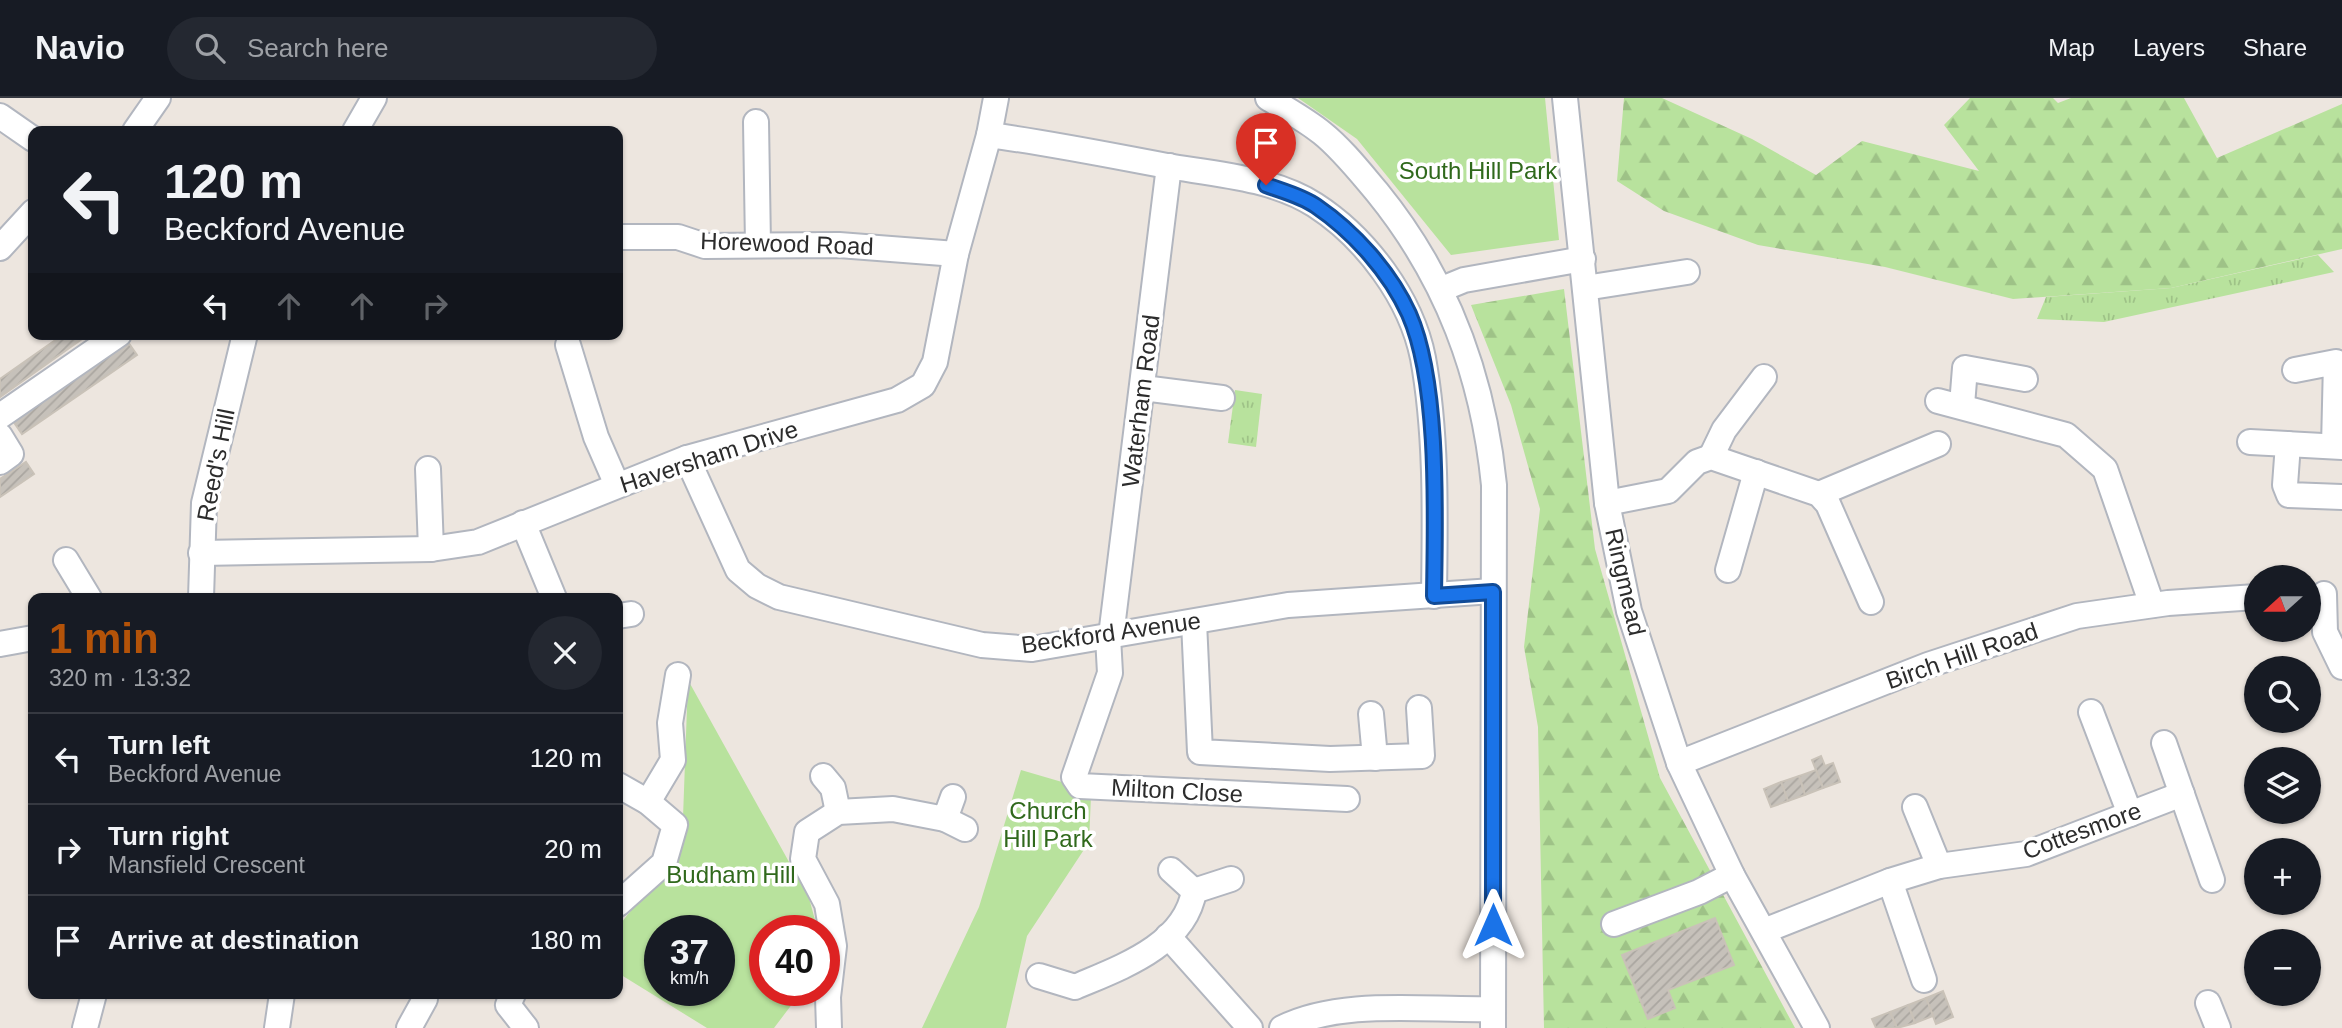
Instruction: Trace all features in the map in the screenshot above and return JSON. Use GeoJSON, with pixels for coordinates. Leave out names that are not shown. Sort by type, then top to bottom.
{"type":"FeatureCollection","features":[{"type":"Feature","properties":{"kind":"street"},"geometry":{"type":"LineString","coordinates":[[138,126],[158,98]]}},
{"type":"Feature","properties":{"kind":"street"},"geometry":{"type":"LineString","coordinates":[[358,126],[374,98]]}},
{"type":"Feature","properties":{"kind":"street","name":"Haversham Drive"},"geometry":{"type":"LineString","coordinates":[[201,553],[431,549],[478,542],[687,458],[897,400],[923,385],[935,362],[956,254],[989,135],[996,98]]}},
{"type":"Feature","properties":{"kind":"street"},"geometry":{"type":"LineString","coordinates":[[1268,98],[1322,133],[1362,174],[1398,218],[1442,289],[1469,357],[1488,430],[1494,485],[1493,1018],[1343,1010],[1303,1017],[1282,1028]]}},
{"type":"Feature","properties":{"kind":"street","name":"Ringmead"},"geometry":{"type":"LineString","coordinates":[[1565,98],[1607,503],[1629,611],[1679,763],[1732,874],[1817,1028]]}},
{"type":"Feature","properties":{"kind":"street"},"geometry":{"type":"LineString","coordinates":[[0,116],[28,136]]}},
{"type":"Feature","properties":{"kind":"street"},"geometry":{"type":"LineString","coordinates":[[756,122],[758,245]]}},
{"type":"Feature","properties":{"kind":"street"},"geometry":{"type":"LineString","coordinates":[[989,135],[1266,185],[1314,204],[1355,238],[1384,272],[1409,314],[1422,356],[1432,452],[1434,596]]}},
{"type":"Feature","properties":{"kind":"street","name":"Waterham Road"},"geometry":{"type":"LineString","coordinates":[[1109,636],[1143,388],[1168,166]]}},
{"type":"Feature","properties":{"kind":"street"},"geometry":{"type":"LineString","coordinates":[[0,248],[28,217]]}},
{"type":"Feature","properties":{"kind":"street","name":"Horewood Road"},"geometry":{"type":"LineString","coordinates":[[623,237],[678,237],[705,246],[839,245],[956,254]]}},
{"type":"Feature","properties":{"kind":"street"},"geometry":{"type":"LineString","coordinates":[[1442,289],[1464,280],[1583,259]]}},
{"type":"Feature","properties":{"kind":"street"},"geometry":{"type":"LineString","coordinates":[[1585,288],[1687,272]]}},
{"type":"Feature","properties":{"kind":"street"},"geometry":{"type":"LineString","coordinates":[[0,416],[109,340]]}},
{"type":"Feature","properties":{"kind":"street","name":"Reed's Hill"},"geometry":{"type":"LineString","coordinates":[[201,593],[204,503],[244,340]]}},
{"type":"Feature","properties":{"kind":"street"},"geometry":{"type":"LineString","coordinates":[[568,345],[596,437],[617,485]]}},
{"type":"Feature","properties":{"kind":"street"},"geometry":{"type":"LineString","coordinates":[[2250,442],[2338,446],[2339,361],[2295,370]]}},
{"type":"Feature","properties":{"kind":"street"},"geometry":{"type":"LineString","coordinates":[[2025,379],[1965,368],[1950,403],[2066,436],[2105,469],[2152,605]]}},
{"type":"Feature","properties":{"kind":"street"},"geometry":{"type":"LineString","coordinates":[[1711,457],[1724,430],[1764,377]]}},
{"type":"Feature","properties":{"kind":"street"},"geometry":{"type":"LineString","coordinates":[[1143,388],[1222,398]]}},
{"type":"Feature","properties":{"kind":"street"},"geometry":{"type":"LineString","coordinates":[[0,436],[11,454],[0,462]]}},
{"type":"Feature","properties":{"kind":"street"},"geometry":{"type":"LineString","coordinates":[[1819,494],[1938,444]]}},
{"type":"Feature","properties":{"kind":"street"},"geometry":{"type":"LineString","coordinates":[[2288,444],[2285,485],[2288,495],[2342,498]]}},
{"type":"Feature","properties":{"kind":"street"},"geometry":{"type":"LineString","coordinates":[[1607,503],[1668,491],[1697,462],[1711,457],[1819,494],[1828,504],[1871,602]]}},
{"type":"Feature","properties":{"kind":"street","name":"Beckford Avenue"},"geometry":{"type":"LineString","coordinates":[[687,458],[738,569],[757,586],[779,597],[982,645],[1032,649],[1288,605],[1493,592]]}},
{"type":"Feature","properties":{"kind":"street"},"geometry":{"type":"LineString","coordinates":[[428,469],[431,549]]}},
{"type":"Feature","properties":{"kind":"street"},"geometry":{"type":"LineString","coordinates":[[1728,570],[1756,472]]}},
{"type":"Feature","properties":{"kind":"street"},"geometry":{"type":"LineString","coordinates":[[523,523],[552,593]]}},
{"type":"Feature","properties":{"kind":"street"},"geometry":{"type":"LineString","coordinates":[[66,560],[86,593]]}},
{"type":"Feature","properties":{"kind":"street"},"geometry":{"type":"LineString","coordinates":[[2325,595],[2325,632],[2342,667]]}},
{"type":"Feature","properties":{"kind":"street","name":"Birch Hill Road"},"geometry":{"type":"LineString","coordinates":[[1679,763],[1928,665],[2077,616],[2152,605],[2244,598]]}},
{"type":"Feature","properties":{"kind":"street"},"geometry":{"type":"LineString","coordinates":[[1194,622],[1200,752],[1331,760],[1422,756],[1419,708]]}},
{"type":"Feature","properties":{"kind":"street","name":"Milton Close"},"geometry":{"type":"LineString","coordinates":[[1109,636],[1110,673],[1074,777],[1080,786],[1347,799]]}},
{"type":"Feature","properties":{"kind":"street"},"geometry":{"type":"LineString","coordinates":[[0,644],[28,639]]}},
{"type":"Feature","properties":{"kind":"street"},"geometry":{"type":"LineString","coordinates":[[648,802],[673,760],[670,723],[678,675]]}},
{"type":"Feature","properties":{"kind":"street"},"geometry":{"type":"LineString","coordinates":[[2091,712],[2130,814]]}},
{"type":"Feature","properties":{"kind":"street"},"geometry":{"type":"LineString","coordinates":[[1371,714],[1375,758]]}},
{"type":"Feature","properties":{"kind":"street"},"geometry":{"type":"LineString","coordinates":[[2164,743],[2212,880]]}},
{"type":"Feature","properties":{"kind":"street"},"geometry":{"type":"LineString","coordinates":[[823,776],[833,788],[838,813]]}},
{"type":"Feature","properties":{"kind":"street"},"geometry":{"type":"LineString","coordinates":[[623,788],[648,802],[675,825],[664,863],[623,900]]}},
{"type":"Feature","properties":{"kind":"street","name":"Cottesmore"},"geometry":{"type":"LineString","coordinates":[[1764,931],[1890,881],[1939,866],[2026,854],[2182,794]]}},
{"type":"Feature","properties":{"kind":"street"},"geometry":{"type":"LineString","coordinates":[[1915,807],[1939,866]]}},
{"type":"Feature","properties":{"kind":"street"},"geometry":{"type":"LineString","coordinates":[[829,1028],[828,997],[834,946],[827,904],[803,859],[807,832],[838,813],[893,809],[955,815]]}},
{"type":"Feature","properties":{"kind":"street"},"geometry":{"type":"LineString","coordinates":[[1171,870],[1194,891]]}},
{"type":"Feature","properties":{"kind":"street"},"geometry":{"type":"LineString","coordinates":[[1614,924],[1699,892],[1732,874]]}},
{"type":"Feature","properties":{"kind":"street"},"geometry":{"type":"LineString","coordinates":[[1194,891],[1231,880]]}},
{"type":"Feature","properties":{"kind":"street"},"geometry":{"type":"LineString","coordinates":[[1890,881],[1924,980]]}},
{"type":"Feature","properties":{"kind":"street"},"geometry":{"type":"LineString","coordinates":[[1039,976],[1075,987],[1149,955],[1168,936],[1192,903],[1194,891]]}},
{"type":"Feature","properties":{"kind":"street"},"geometry":{"type":"LineString","coordinates":[[1168,936],[1250,1028]]}},
{"type":"Feature","properties":{"kind":"street"},"geometry":{"type":"LineString","coordinates":[[85,1028],[92,999]]}},
{"type":"Feature","properties":{"kind":"street"},"geometry":{"type":"LineString","coordinates":[[277,1028],[281,999]]}},
{"type":"Feature","properties":{"kind":"street"},"geometry":{"type":"LineString","coordinates":[[409,1028],[425,999]]}},
{"type":"Feature","properties":{"kind":"street"},"geometry":{"type":"LineString","coordinates":[[511,999],[508,1005],[526,1028]]}},
{"type":"Feature","properties":{"kind":"street"},"geometry":{"type":"LineString","coordinates":[[2208,1003],[2218,1028]]}},
{"type":"Feature","properties":{"kind":"green space","name":"South Hill Park"},"geometry":{"type":"Polygon","coordinates":[[[1298,98],[1545,98],[1559,240],[1451,255],[1357,139],[1298,98]]]}},
{"type":"Feature","properties":{"kind":"green space"},"geometry":{"type":"Polygon","coordinates":[[[1624,98],[1662,98],[1752,139],[1816,175],[1862,141],[1979,171],[1944,125],[1970,98],[2053,98],[2058,103],[2071,98],[2184,98],[2217,158],[2342,104],[2342,249],[2171,288],[2013,299],[1885,267],[1758,245],[1664,211],[1617,181],[1624,98]]]}},
{"type":"Feature","properties":{"kind":"green space"},"geometry":{"type":"Polygon","coordinates":[[[2318,255],[2334,272],[2104,322],[2037,319],[2046,297],[2171,288],[2318,255]]]}},
{"type":"Feature","properties":{"kind":"green space"},"geometry":{"type":"Polygon","coordinates":[[[1564,289],[1595,549],[1660,778],[1795,1028],[1544,1028],[1538,727],[1524,647],[1540,509],[1511,405],[1471,305],[1564,289]]]}},
{"type":"Feature","properties":{"kind":"green space"},"geometry":{"type":"Polygon","coordinates":[[[1235,390],[1262,394],[1256,447],[1228,443],[1235,390]]]}},
{"type":"Feature","properties":{"kind":"green space","name":"Budham Hill"},"geometry":{"type":"Polygon","coordinates":[[[688,680],[809,898],[814,915],[749,915],[749,1006],[791,1006],[774,1028],[707,1028],[671,1006],[735,1006],[735,915],[644,915],[644,989],[623,976],[623,921],[682,845],[688,680]]]}},
{"type":"Feature","properties":{"kind":"green space","name":"Church Hill Park"},"geometry":{"type":"Polygon","coordinates":[[[1021,770],[1062,782],[1091,796],[1089,842],[1027,936],[1006,1028],[922,1028],[979,907],[1021,770]]]}},
{"type":"Feature","properties":{"kind":"building"},"geometry":{"type":"Polygon","coordinates":[[[55,340],[81,340],[0,397],[0,379],[55,340]]]}},
{"type":"Feature","properties":{"kind":"building"},"geometry":{"type":"Polygon","coordinates":[[[128,342],[137,355],[22,434],[13,421],[128,342]]]}},
{"type":"Feature","properties":{"kind":"building"},"geometry":{"type":"Polygon","coordinates":[[[26,462],[34,474],[0,497],[0,479],[26,462]]]}},
{"type":"Feature","properties":{"kind":"building"},"geometry":{"type":"Polygon","coordinates":[[[1821,756],[1825,766],[1833,763],[1840,782],[1823,788],[1812,760],[1821,756]]]}},
{"type":"Feature","properties":{"kind":"building"},"geometry":{"type":"Polygon","coordinates":[[[1816,770],[1823,788],[1805,795],[1799,776],[1816,770]]]}},
{"type":"Feature","properties":{"kind":"building"},"geometry":{"type":"Polygon","coordinates":[[[1799,776],[1805,795],[1788,801],[1781,782],[1799,776]]]}},
{"type":"Feature","properties":{"kind":"building"},"geometry":{"type":"Polygon","coordinates":[[[1781,782],[1788,801],[1771,807],[1764,789],[1781,782]]]}},
{"type":"Feature","properties":{"kind":"building"},"geometry":{"type":"Polygon","coordinates":[[[1715,918],[1734,965],[1668,990],[1675,1008],[1648,1019],[1622,955],[1715,918]]]}},
{"type":"Feature","properties":{"kind":"building"},"geometry":{"type":"Polygon","coordinates":[[[1943,991],[1953,1017],[1936,1024],[1926,998],[1943,991]]]}},
{"type":"Feature","properties":{"kind":"building"},"geometry":{"type":"Polygon","coordinates":[[[1926,998],[1933,1016],[1915,1023],[1908,1005],[1926,998]]]}},
{"type":"Feature","properties":{"kind":"building"},"geometry":{"type":"Polygon","coordinates":[[[1908,1005],[1915,1023],[1897,1028],[1890,1012],[1908,1005]]]}},
{"type":"Feature","properties":{"kind":"building"},"geometry":{"type":"Polygon","coordinates":[[[1890,1012],[1897,1028],[1876,1028],[1872,1019],[1890,1012]]]}},
{"type":"Feature","properties":{"kind":"route"},"geometry":{"type":"LineString","coordinates":[[1266,185],[1314,204],[1355,238],[1384,272],[1409,314],[1422,356],[1432,452],[1434,596],[1493,592],[1493,925]]}}]}
